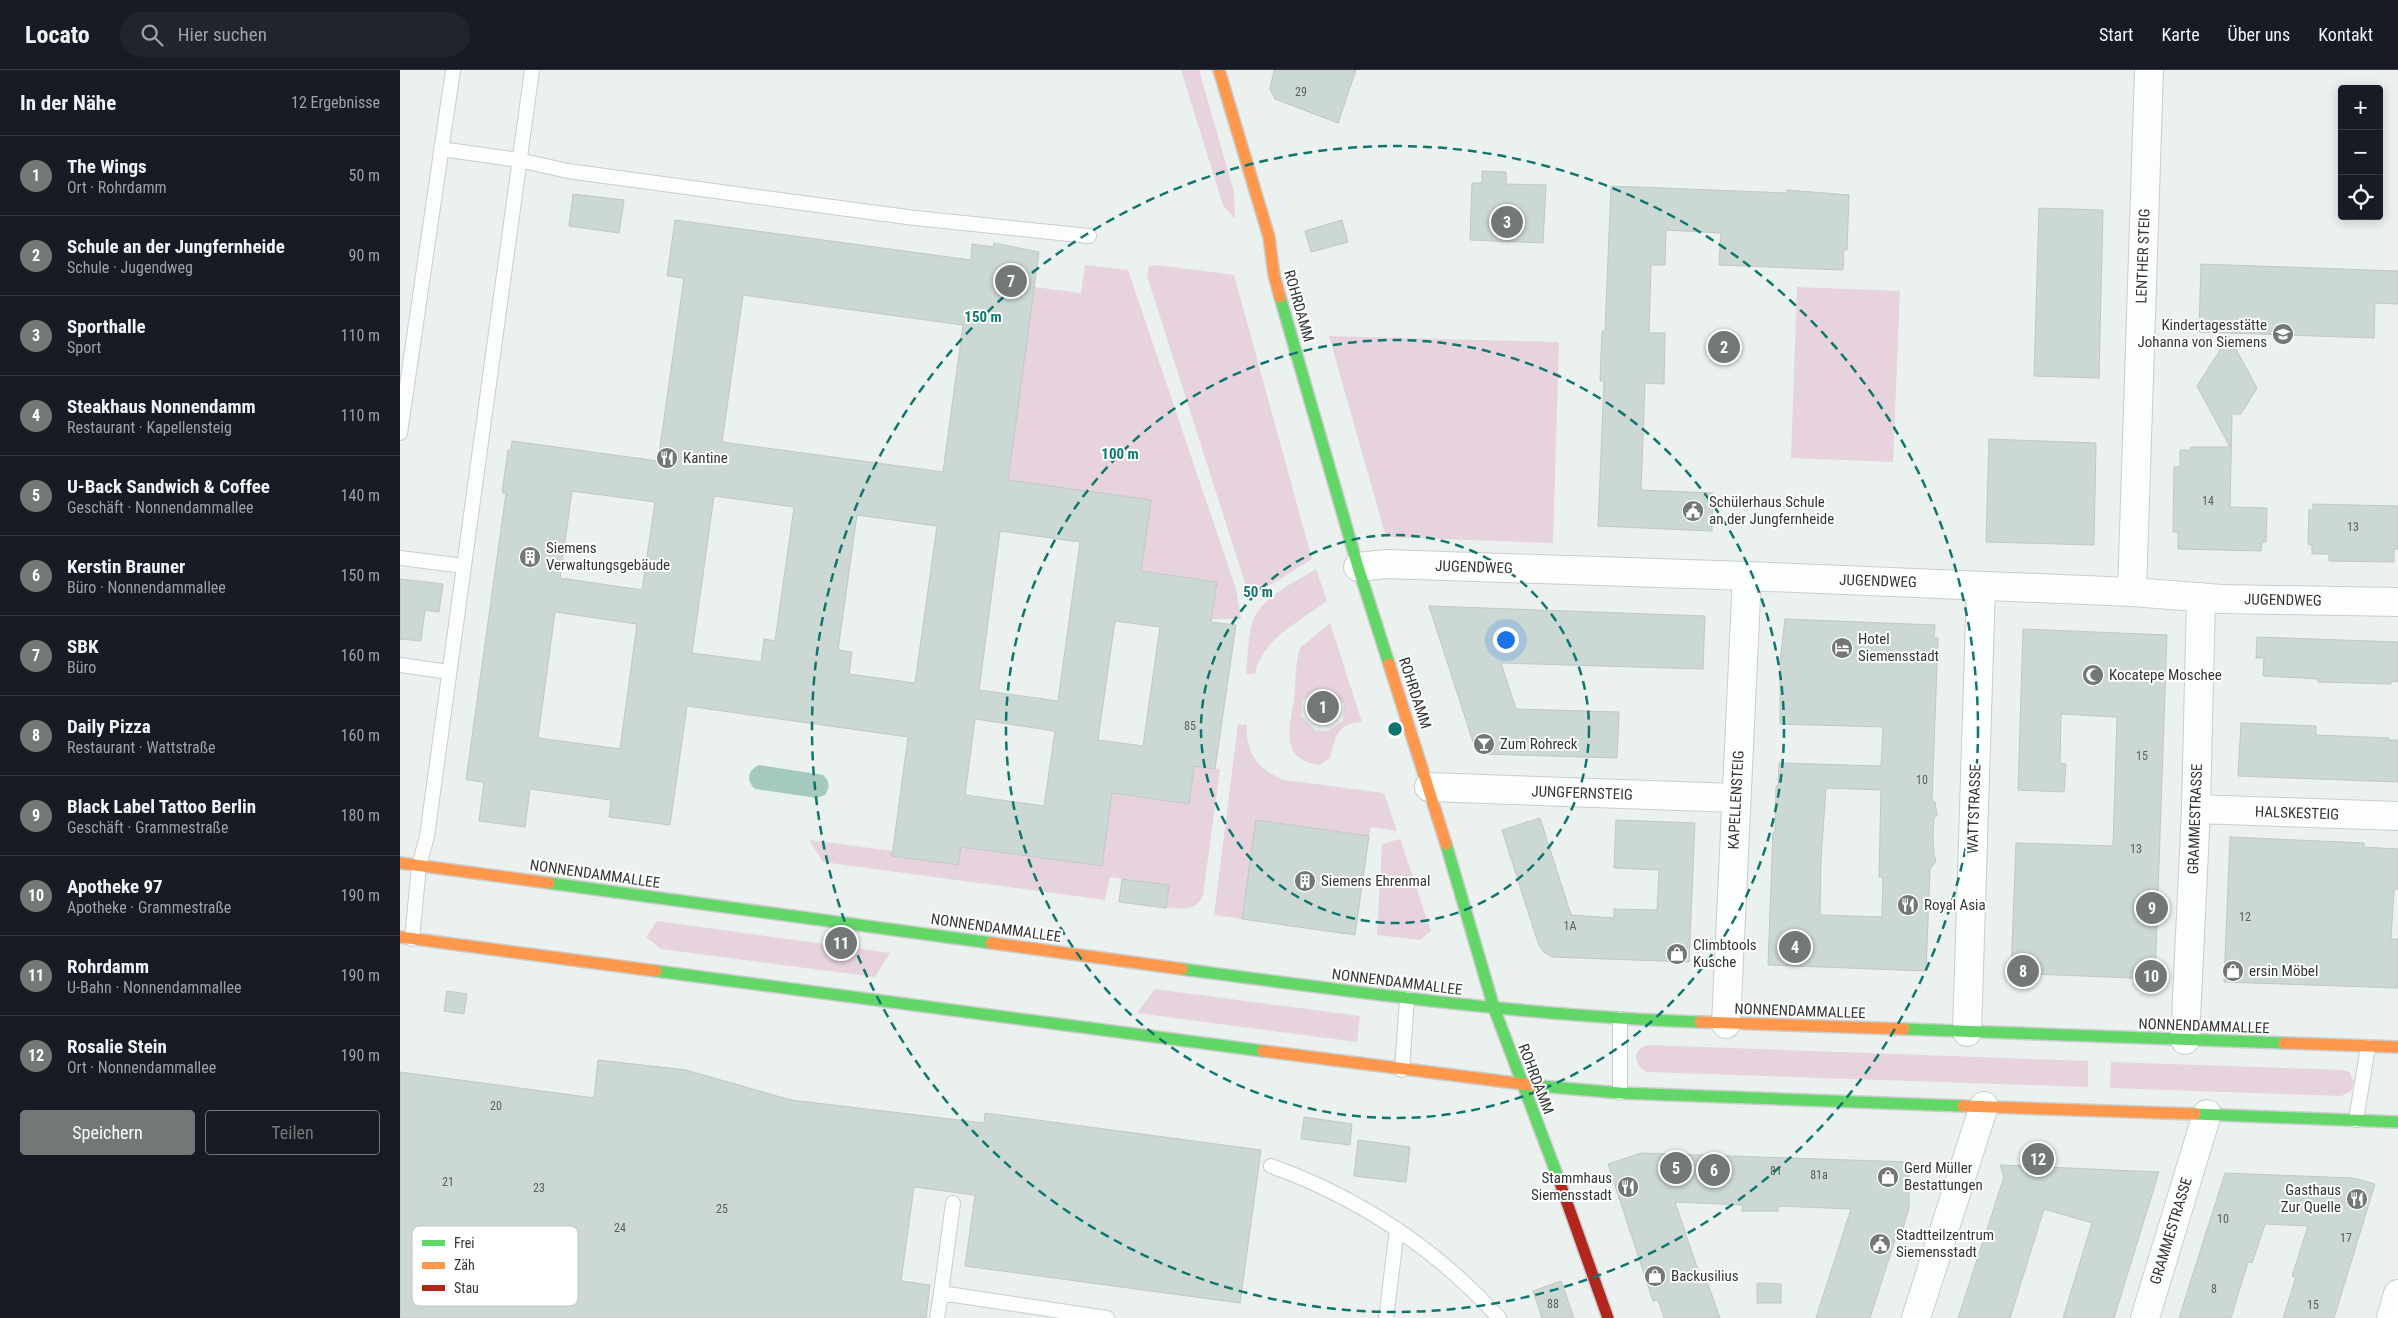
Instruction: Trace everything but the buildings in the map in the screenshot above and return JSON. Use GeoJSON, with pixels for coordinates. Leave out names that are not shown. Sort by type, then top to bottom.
{"type":"FeatureCollection","features":[{"type":"Feature","properties":{"kind":"main road","name":"ROHRDAMM"},"geometry":{"type":"LineString","coordinates":[[1219,70],[1269,237],[1274,275],[1358,567],[1429,787],[1494,1008],[1548,1149],[1608,1318]]}},
{"type":"Feature","properties":{"kind":"main road","name":"NONNENDAMMALLEE"},"geometry":{"type":"LineString","coordinates":[[400,863],[1407,999],[1494,1008],[1620,1019],[1726,1024],[2398,1047]]}},
{"type":"Feature","properties":{"kind":"main road"},"geometry":{"type":"LineString","coordinates":[[406,938],[1522,1085],[1620,1093],[2398,1122]]}},
{"type":"Feature","properties":{"kind":"street","name":"LENTHER STEIG"},"geometry":{"type":"LineString","coordinates":[[2132,592],[2149,70]]}},
{"type":"Feature","properties":{"kind":"street","name":"JUGENDWEG"},"geometry":{"type":"LineString","coordinates":[[1358,567],[1386,564],[1747,576],[2132,592],[2201,597],[2398,602]]}},
{"type":"Feature","properties":{"kind":"street","name":"KAPELLENSTEIG"},"geometry":{"type":"LineString","coordinates":[[1726,1024],[1735,798],[1747,576]]}},
{"type":"Feature","properties":{"kind":"street","name":"WATTSTRASSE"},"geometry":{"type":"LineString","coordinates":[[1968,1032],[1981,586]]}},
{"type":"Feature","properties":{"kind":"street","name":"GRAMMESTRASSE"},"geometry":{"type":"LineString","coordinates":[[2185,1040],[2196,808],[2201,597]]}},
{"type":"Feature","properties":{"kind":"street","name":"JUNGFERNSTEIG"},"geometry":{"type":"LineString","coordinates":[[1429,787],[1735,798]]}},
{"type":"Feature","properties":{"kind":"street","name":"HALSKESTEIG"},"geometry":{"type":"LineString","coordinates":[[2196,808],[2398,816]]}},
{"type":"Feature","properties":{"kind":"street"},"geometry":{"type":"LineString","coordinates":[[1916,1318],[1984,1106]]}},
{"type":"Feature","properties":{"kind":"street","name":"GRAMMESTRASSE"},"geometry":{"type":"LineString","coordinates":[[2145,1318],[2206,1114]]}},
{"type":"Feature","properties":{"kind":"street"},"geometry":{"type":"LineString","coordinates":[[2390,1318],[2398,1294]]}},
{"type":"Feature","properties":{"kind":"lane"},"geometry":{"type":"LineString","coordinates":[[400,433],[453,70]]}},
{"type":"Feature","properties":{"kind":"lane"},"geometry":{"type":"LineString","coordinates":[[406,938],[426,836],[532,70]]}},
{"type":"Feature","properties":{"kind":"lane"},"geometry":{"type":"LineString","coordinates":[[441,149],[519,160],[568,171],[800,203],[915,218],[1089,236]]}},
{"type":"Feature","properties":{"kind":"lane"},"geometry":{"type":"LineString","coordinates":[[400,558],[464,566]]}},
{"type":"Feature","properties":{"kind":"lane"},"geometry":{"type":"LineString","coordinates":[[400,665],[449,672]]}},
{"type":"Feature","properties":{"kind":"lane"},"geometry":{"type":"LineString","coordinates":[[1402,1070],[1407,999]]}},
{"type":"Feature","properties":{"kind":"lane"},"geometry":{"type":"LineString","coordinates":[[1620,1019],[1620,1093]]}},
{"type":"Feature","properties":{"kind":"lane"},"geometry":{"type":"LineString","coordinates":[[2356,1120],[2368,1046]]}},
{"type":"Feature","properties":{"kind":"lane"},"geometry":{"type":"LineString","coordinates":[[1271,1166],[1306,1179],[1356,1204],[1414,1240],[1477,1293],[1499,1318]]}},
{"type":"Feature","properties":{"kind":"lane"},"geometry":{"type":"LineString","coordinates":[[937,1318],[953,1203]]}},
{"type":"Feature","properties":{"kind":"lane"},"geometry":{"type":"LineString","coordinates":[[1386,1318],[1397,1229]]}},
{"type":"Feature","properties":{"kind":"lane"},"geometry":{"type":"LineString","coordinates":[[940,1293],[1107,1318]]}},
{"type":"Feature","properties":{"kind":"shaded area"},"geometry":{"type":"Polygon","coordinates":[[[1181,70],[1199,70],[1234,192],[1235,219],[1223,205],[1181,70]]]}},
{"type":"Feature","properties":{"kind":"shaded area"},"geometry":{"type":"Polygon","coordinates":[[[1085,265],[1128,270],[1236,589],[1241,619],[1212,619],[1217,582],[1141,571],[1151,500],[1008,480],[1034,287],[1081,293],[1085,265]]]}},
{"type":"Feature","properties":{"kind":"shaded area"},"geometry":{"type":"Polygon","coordinates":[[[1157,265],[1234,275],[1312,559],[1257,593],[1245,583],[1147,276],[1149,266],[1157,265]]]}},
{"type":"Feature","properties":{"kind":"shaded area"},"geometry":{"type":"Polygon","coordinates":[[[1797,287],[1900,291],[1893,462],[1791,458],[1797,287]]]}},
{"type":"Feature","properties":{"kind":"shaded area"},"geometry":{"type":"Polygon","coordinates":[[[1329,336],[1559,342],[1553,543],[1386,537],[1329,336]]]}},
{"type":"Feature","properties":{"kind":"shaded area"},"geometry":{"type":"Polygon","coordinates":[[[1316,569],[1327,601],[1294,624],[1274,641],[1265,651],[1255,674],[1246,674],[1251,627],[1261,607],[1278,592],[1316,569]]]}},
{"type":"Feature","properties":{"kind":"shaded area"},"geometry":{"type":"Polygon","coordinates":[[[1330,623],[1362,722],[1348,725],[1339,732],[1330,758],[1320,765],[1307,762],[1298,756],[1292,749],[1290,740],[1290,720],[1300,648],[1330,623]],[[1319,690],[1302,700],[1301,716],[1315,730],[1327,731],[1343,721],[1344,704],[1331,691],[1319,690]]]}},
{"type":"Feature","properties":{"kind":"shaded area"},"geometry":{"type":"Polygon","coordinates":[[[1238,724],[1247,725],[1248,744],[1251,752],[1260,765],[1275,776],[1284,780],[1384,793],[1397,831],[1371,827],[1369,836],[1256,820],[1242,919],[1214,915],[1238,724]]]}},
{"type":"Feature","properties":{"kind":"shaded area"},"geometry":{"type":"Polygon","coordinates":[[[759,765],[823,775],[828,782],[828,789],[825,795],[817,798],[755,789],[750,783],[749,776],[752,770],[759,765]]]}},
{"type":"Feature","properties":{"kind":"shaded area"},"geometry":{"type":"Polygon","coordinates":[[[1194,766],[1220,769],[1203,895],[1197,904],[1188,908],[1166,908],[1169,885],[1110,877],[1105,900],[823,862],[809,840],[893,851],[893,856],[958,865],[961,847],[1102,866],[1112,793],[1189,804],[1194,766]]]}},
{"type":"Feature","properties":{"kind":"shaded area"},"geometry":{"type":"Polygon","coordinates":[[[1400,839],[1431,931],[1420,940],[1377,935],[1382,844],[1400,839]]]}},
{"type":"Feature","properties":{"kind":"shaded area"},"geometry":{"type":"Polygon","coordinates":[[[657,921],[890,953],[875,977],[661,949],[646,937],[657,921]]]}},
{"type":"Feature","properties":{"kind":"shaded area"},"geometry":{"type":"Polygon","coordinates":[[[1155,989],[1360,1016],[1357,1042],[1137,1013],[1155,989]]]}},
{"type":"Feature","properties":{"kind":"shaded area"},"geometry":{"type":"Polygon","coordinates":[[[1649,1045],[2088,1061],[2088,1087],[1647,1072],[1639,1065],[1636,1057],[1643,1047],[1649,1045]]]}},
{"type":"Feature","properties":{"kind":"shaded area"},"geometry":{"type":"Polygon","coordinates":[[[2111,1062],[2343,1070],[2349,1072],[2354,1082],[2351,1091],[2341,1096],[2110,1088],[2111,1062]]]}},
{"type":"Feature","properties":{"kind":"traffic: fast"},"geometry":{"type":"LineString","coordinates":[[1280,297],[1358,567],[1389,664]]}},
{"type":"Feature","properties":{"kind":"traffic: fast"},"geometry":{"type":"LineString","coordinates":[[1446,844],[1494,1008],[1559,1180]]}},
{"type":"Feature","properties":{"kind":"traffic: fast"},"geometry":{"type":"LineString","coordinates":[[549,883],[991,943]]}},
{"type":"Feature","properties":{"kind":"traffic: fast"},"geometry":{"type":"LineString","coordinates":[[1182,969],[1505,1009],[1700,1022]]}},
{"type":"Feature","properties":{"kind":"traffic: fast"},"geometry":{"type":"LineString","coordinates":[[656,971],[1263,1051]]}},
{"type":"Feature","properties":{"kind":"traffic: fast"},"geometry":{"type":"LineString","coordinates":[[1904,1029],[2284,1043]]}},
{"type":"Feature","properties":{"kind":"traffic: fast"},"geometry":{"type":"LineString","coordinates":[[1539,1086],[1620,1093],[1963,1106]]}},
{"type":"Feature","properties":{"kind":"traffic: fast"},"geometry":{"type":"LineString","coordinates":[[2195,1114],[2398,1122]]}},
{"type":"Feature","properties":{"kind":"traffic: slow"},"geometry":{"type":"LineString","coordinates":[[1219,70],[1269,237],[1274,275],[1280,297]]}},
{"type":"Feature","properties":{"kind":"traffic: slow"},"geometry":{"type":"LineString","coordinates":[[1389,664],[1446,844]]}},
{"type":"Feature","properties":{"kind":"traffic: slow"},"geometry":{"type":"LineString","coordinates":[[400,863],[549,883]]}},
{"type":"Feature","properties":{"kind":"traffic: slow"},"geometry":{"type":"LineString","coordinates":[[400,937],[656,971]]}},
{"type":"Feature","properties":{"kind":"traffic: slow"},"geometry":{"type":"LineString","coordinates":[[991,943],[1182,969]]}},
{"type":"Feature","properties":{"kind":"traffic: slow"},"geometry":{"type":"LineString","coordinates":[[1700,1022],[1904,1029]]}},
{"type":"Feature","properties":{"kind":"traffic: slow"},"geometry":{"type":"LineString","coordinates":[[2284,1043],[2398,1047]]}},
{"type":"Feature","properties":{"kind":"traffic: slow"},"geometry":{"type":"LineString","coordinates":[[1263,1051],[1539,1086]]}},
{"type":"Feature","properties":{"kind":"traffic: slow"},"geometry":{"type":"LineString","coordinates":[[1963,1106],[2195,1114]]}},
{"type":"Feature","properties":{"kind":"traffic: jam"},"geometry":{"type":"LineString","coordinates":[[1559,1180],[1608,1318]]}},
{"type":"Feature","properties":{"kind":"place","name":"Sporthalle"},"geometry":{"type":"Point","coordinates":[1507,222]}},
{"type":"Feature","properties":{"kind":"place","name":"SBK"},"geometry":{"type":"Point","coordinates":[1011,281]}},
{"type":"Feature","properties":{"kind":"place","name":"Kindertagesstätte Johanna von Siemens"},"geometry":{"type":"Point","coordinates":[2283,334]}},
{"type":"Feature","properties":{"kind":"place","name":"Schule an der Jungfernheide"},"geometry":{"type":"Point","coordinates":[1724,347]}},
{"type":"Feature","properties":{"kind":"place","name":"Kantine"},"geometry":{"type":"Point","coordinates":[667,458]}},
{"type":"Feature","properties":{"kind":"place","name":"Schülerhaus Schule an der Jungfernheide"},"geometry":{"type":"Point","coordinates":[1693,511]}},
{"type":"Feature","properties":{"kind":"place","name":"Siemens Verwaltungsgebäude"},"geometry":{"type":"Point","coordinates":[530,557]}},
{"type":"Feature","properties":{"kind":"place","name":"Hotel Siemensstadt"},"geometry":{"type":"Point","coordinates":[1842,648]}},
{"type":"Feature","properties":{"kind":"place","name":"Kocatepe Moschee"},"geometry":{"type":"Point","coordinates":[2093,675]}},
{"type":"Feature","properties":{"kind":"place","name":"The Wings"},"geometry":{"type":"Point","coordinates":[1323,707]}},
{"type":"Feature","properties":{"kind":"place","name":"Zum Rohreck"},"geometry":{"type":"Point","coordinates":[1484,744]}},
{"type":"Feature","properties":{"kind":"place","name":"Siemens Ehrenmal"},"geometry":{"type":"Point","coordinates":[1305,881]}},
{"type":"Feature","properties":{"kind":"place","name":"Royal Asia"},"geometry":{"type":"Point","coordinates":[1908,905]}},
{"type":"Feature","properties":{"kind":"place","name":"Black Label Tattoo Berlin"},"geometry":{"type":"Point","coordinates":[2152,908]}},
{"type":"Feature","properties":{"kind":"place","name":"Rohrdamm"},"geometry":{"type":"Point","coordinates":[841,943]}},
{"type":"Feature","properties":{"kind":"place","name":"Steakhaus Nonnendamm"},"geometry":{"type":"Point","coordinates":[1795,947]}},
{"type":"Feature","properties":{"kind":"place","name":"Climbtools Kusche"},"geometry":{"type":"Point","coordinates":[1677,954]}},
{"type":"Feature","properties":{"kind":"place","name":"Daily Pizza"},"geometry":{"type":"Point","coordinates":[2023,971]}},
{"type":"Feature","properties":{"kind":"place","name":"ersin Möbel"},"geometry":{"type":"Point","coordinates":[2233,971]}},
{"type":"Feature","properties":{"kind":"place","name":"Apotheke 97"},"geometry":{"type":"Point","coordinates":[2151,976]}},
{"type":"Feature","properties":{"kind":"place","name":"Rosalie Stein"},"geometry":{"type":"Point","coordinates":[2038,1159]}},
{"type":"Feature","properties":{"kind":"place","name":"U-Back Sandwich & Coffee"},"geometry":{"type":"Point","coordinates":[1676,1168]}},
{"type":"Feature","properties":{"kind":"place","name":"Kerstin Brauner"},"geometry":{"type":"Point","coordinates":[1714,1170]}},
{"type":"Feature","properties":{"kind":"place","name":"Gerd Müller Bestattungen"},"geometry":{"type":"Point","coordinates":[1888,1177]}},
{"type":"Feature","properties":{"kind":"place","name":"Stammhaus Siemensstadt"},"geometry":{"type":"Point","coordinates":[1628,1187]}},
{"type":"Feature","properties":{"kind":"place","name":"Gasthaus Zur Quelle"},"geometry":{"type":"Point","coordinates":[2357,1199]}},
{"type":"Feature","properties":{"kind":"place","name":"Stadtteilzentrum Siemensstadt"},"geometry":{"type":"Point","coordinates":[1880,1244]}},
{"type":"Feature","properties":{"kind":"place","name":"Backusilius"},"geometry":{"type":"Point","coordinates":[1655,1276]}}]}
